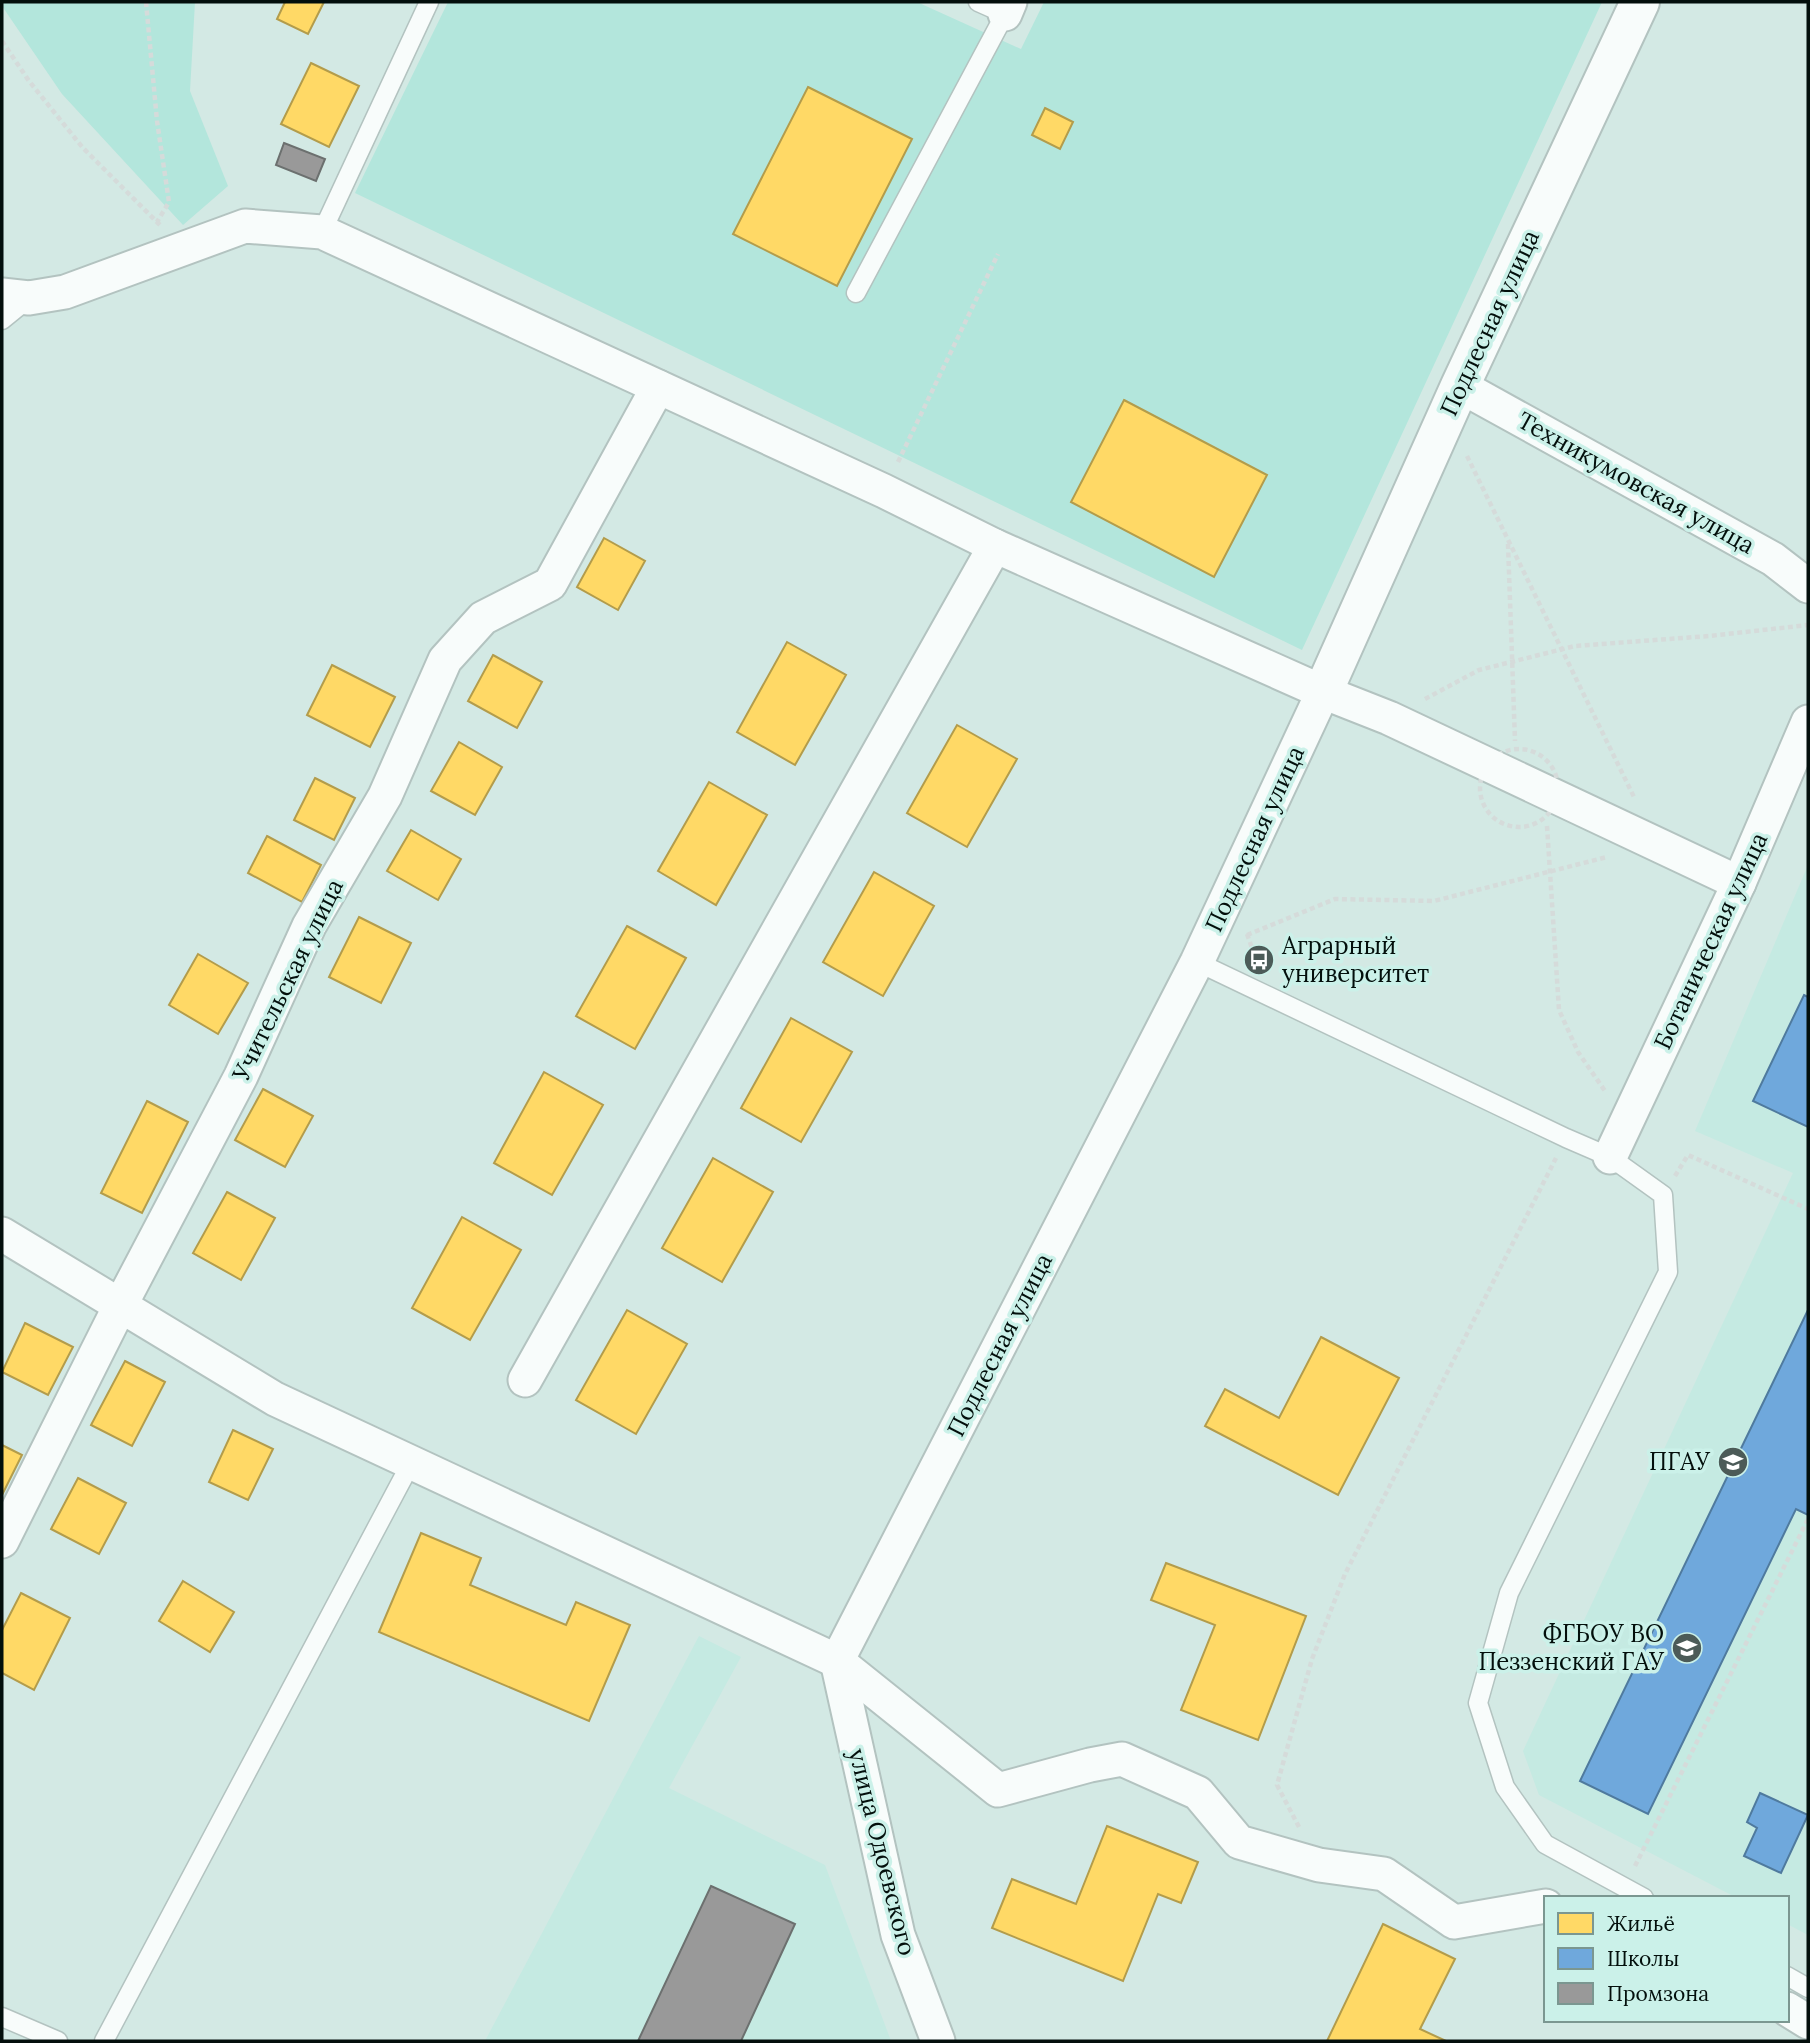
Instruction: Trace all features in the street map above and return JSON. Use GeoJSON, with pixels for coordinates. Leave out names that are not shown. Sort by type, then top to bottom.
{"type":"FeatureCollection","features":[{"type":"Feature","properties":{"kind":"street","name":"Подлесная улица"},"geometry":{"type":"LineString","coordinates":[[837,1661],[1197,962],[1460,386],[1640,2]]}},
{"type":"Feature","properties":{"kind":"street"},"geometry":{"type":"LineString","coordinates":[[16,297],[65,292],[181,247],[245,226],[322,232],[884,491],[995,546],[1322,692],[1389,718],[1739,883]]}},
{"type":"Feature","properties":{"kind":"street","name":"Техникумовская улица"},"geometry":{"type":"LineString","coordinates":[[1460,386],[1773,559],[1808,586]]}},
{"type":"Feature","properties":{"kind":"street","name":"Учительская улица"},"geometry":{"type":"LineString","coordinates":[[2,1541],[120,1306],[241,1076],[309,926],[385,796],[445,660],[483,618],[551,584],[658,387]]}},
{"type":"Feature","properties":{"kind":"street"},"geometry":{"type":"LineString","coordinates":[[525,1380],[995,546]]}},
{"type":"Feature","properties":{"kind":"street","name":"Ботаническая улица"},"geometry":{"type":"LineString","coordinates":[[1610,1157],[1739,883],[1808,722]]}},
{"type":"Feature","properties":{"kind":"street"},"geometry":{"type":"LineString","coordinates":[[2,1234],[275,1399],[837,1661],[998,1790],[1122,1759],[1198,1793],[1238,1842],[1320,1865],[1384,1874],[1454,1922],[1544,1906]]}},
{"type":"Feature","properties":{"kind":"street","name":"улица Одоевского"},"geometry":{"type":"LineString","coordinates":[[837,1661],[898,1935],[938,2041]]}},
{"type":"Feature","properties":{"kind":"street"},"geometry":{"type":"LineString","coordinates":[[1789,2010],[1808,2022]]}},
{"type":"Feature","properties":{"kind":"lane"},"geometry":{"type":"LineString","coordinates":[[322,232],[429,2]]}},
{"type":"Feature","properties":{"kind":"lane"},"geometry":{"type":"LineString","coordinates":[[856,293],[998,6]]}},
{"type":"Feature","properties":{"kind":"lane"},"geometry":{"type":"LineString","coordinates":[[2,320],[16,297]]}},
{"type":"Feature","properties":{"kind":"lane"},"geometry":{"type":"LineString","coordinates":[[1197,962],[1610,1157],[1663,1195],[1668,1272],[1509,1593],[1478,1703],[1505,1787],[1545,1844],[1641,1896]]}},
{"type":"Feature","properties":{"kind":"lane"},"geometry":{"type":"LineString","coordinates":[[104,2041],[411,1463]]}},
{"type":"Feature","properties":{"kind":"lane"},"geometry":{"type":"LineString","coordinates":[[1789,1977],[1808,1988]]}},
{"type":"Feature","properties":{"kind":"lane"},"geometry":{"type":"LineString","coordinates":[[2,2017],[58,2041]]}},
{"type":"Feature","properties":{"kind":"path"},"geometry":{"type":"LineString","coordinates":[[146,2],[157,121],[169,202],[157,222]]}},
{"type":"Feature","properties":{"kind":"path"},"geometry":{"type":"LineString","coordinates":[[2,41],[29,81],[83,148],[181,247]]}},
{"type":"Feature","properties":{"kind":"path"},"geometry":{"type":"LineString","coordinates":[[884,491],[998,254]]}},
{"type":"Feature","properties":{"kind":"path"},"geometry":{"type":"LineString","coordinates":[[1247,935],[1335,900],[1434,901],[1657,844],[1462,446]]}},
{"type":"Feature","properties":{"kind":"path"},"geometry":{"type":"LineString","coordinates":[[1508,539],[1515,749]]}},
{"type":"Feature","properties":{"kind":"path"},"geometry":{"type":"LineString","coordinates":[[1389,718],[1479,670],[1575,646],[1710,636],[1808,625]]}},
{"type":"Feature","properties":{"kind":"path"},"geometry":{"type":"LineString","coordinates":[[1546,816],[1559,1010],[1578,1052],[1601,1085],[1629,1117]]}},
{"type":"Feature","properties":{"kind":"path"},"geometry":{"type":"LineString","coordinates":[[1320,1865],[1276,1785],[1312,1659],[1345,1574],[1566,1138]]}},
{"type":"Feature","properties":{"kind":"path"},"geometry":{"type":"LineString","coordinates":[[1663,1195],[1688,1156],[1808,1209]]}},
{"type":"Feature","properties":{"kind":"path"},"geometry":{"type":"LineString","coordinates":[[1625,1887],[1808,1519]]}},
{"type":"Feature","properties":{"kind":"shaded area"},"geometry":{"type":"Polygon","coordinates":[[[2,2],[195,2],[190,91],[228,186],[183,225],[62,94],[2,6],[2,2]]]}},
{"type":"Feature","properties":{"kind":"shaded area"},"geometry":{"type":"Polygon","coordinates":[[[448,2],[917,2],[1021,49],[1044,2],[1602,2],[1302,650],[355,193],[448,2]]]}},
{"type":"Feature","properties":{"kind":"shaded area","name":"ПГАУ"},"geometry":{"type":"Polygon","coordinates":[[[1808,865],[1808,1935],[1789,1925],[1789,1896],[1733,1896],[1539,1795],[1523,1751],[1793,1173],[1695,1131],[1808,865]]]}},
{"type":"Feature","properties":{"kind":"shaded area"},"geometry":{"type":"Polygon","coordinates":[[[699,1636],[741,1657],[669,1788],[825,1865],[891,2041],[485,2041],[699,1636]]]}},
{"type":"Feature","properties":{"kind":"building: Жильё"},"geometry":{"type":"Polygon","coordinates":[[[285,2],[324,2],[308,34],[277,19],[285,2]]]}},
{"type":"Feature","properties":{"kind":"building: Жильё"},"geometry":{"type":"Polygon","coordinates":[[[311,63],[359,86],[329,147],[281,124],[311,63]]]}},
{"type":"Feature","properties":{"kind":"building: Жильё"},"geometry":{"type":"Polygon","coordinates":[[[808,87],[912,139],[837,286],[733,234],[808,87]]]}},
{"type":"Feature","properties":{"kind":"building: Жильё"},"geometry":{"type":"Polygon","coordinates":[[[1045,108],[1073,122],[1060,149],[1032,135],[1045,108]]]}},
{"type":"Feature","properties":{"kind":"building: Жильё"},"geometry":{"type":"Polygon","coordinates":[[[1124,400],[1267,475],[1214,577],[1071,502],[1124,400]]]}},
{"type":"Feature","properties":{"kind":"building: Жильё"},"geometry":{"type":"Polygon","coordinates":[[[604,538],[645,561],[618,610],[577,587],[604,538]]]}},
{"type":"Feature","properties":{"kind":"building: Жильё"},"geometry":{"type":"Polygon","coordinates":[[[787,642],[846,675],[795,765],[737,732],[787,642]]]}},
{"type":"Feature","properties":{"kind":"building: Жильё"},"geometry":{"type":"Polygon","coordinates":[[[493,655],[542,682],[517,728],[468,701],[493,655]]]}},
{"type":"Feature","properties":{"kind":"building: Жильё"},"geometry":{"type":"Polygon","coordinates":[[[332,665],[395,697],[370,747],[307,715],[332,665]]]}},
{"type":"Feature","properties":{"kind":"building: Жильё"},"geometry":{"type":"Polygon","coordinates":[[[957,725],[1017,759],[967,847],[907,813],[957,725]]]}},
{"type":"Feature","properties":{"kind":"building: Жильё"},"geometry":{"type":"Polygon","coordinates":[[[459,742],[502,767],[475,815],[431,791],[459,742]]]}},
{"type":"Feature","properties":{"kind":"building: Жильё"},"geometry":{"type":"Polygon","coordinates":[[[315,778],[355,798],[334,840],[294,820],[315,778]]]}},
{"type":"Feature","properties":{"kind":"building: Жильё"},"geometry":{"type":"Polygon","coordinates":[[[709,782],[767,815],[716,905],[658,871],[709,782]]]}},
{"type":"Feature","properties":{"kind":"building: Жильё"},"geometry":{"type":"Polygon","coordinates":[[[411,830],[461,859],[438,900],[387,871],[411,830]]]}},
{"type":"Feature","properties":{"kind":"building: Жильё"},"geometry":{"type":"Polygon","coordinates":[[[267,836],[321,865],[302,902],[248,873],[267,836]]]}},
{"type":"Feature","properties":{"kind":"building: Жильё"},"geometry":{"type":"Polygon","coordinates":[[[874,872],[934,906],[883,996],[823,962],[874,872]]]}},
{"type":"Feature","properties":{"kind":"building: Жильё"},"geometry":{"type":"Polygon","coordinates":[[[359,917],[411,943],[381,1003],[329,977],[359,917]]]}},
{"type":"Feature","properties":{"kind":"building: Жильё"},"geometry":{"type":"Polygon","coordinates":[[[627,926],[686,958],[635,1049],[576,1016],[627,926]]]}},
{"type":"Feature","properties":{"kind":"building: Жильё"},"geometry":{"type":"Polygon","coordinates":[[[198,954],[248,983],[218,1034],[169,1005],[198,954]]]}},
{"type":"Feature","properties":{"kind":"building: Жильё"},"geometry":{"type":"Polygon","coordinates":[[[791,1018],[852,1052],[801,1142],[741,1108],[791,1018]]]}},
{"type":"Feature","properties":{"kind":"building: Жильё"},"geometry":{"type":"Polygon","coordinates":[[[544,1072],[603,1105],[552,1195],[494,1163],[544,1072]]]}},
{"type":"Feature","properties":{"kind":"building: Жильё"},"geometry":{"type":"Polygon","coordinates":[[[263,1089],[313,1116],[285,1167],[235,1140],[263,1089]]]}},
{"type":"Feature","properties":{"kind":"building: Жильё"},"geometry":{"type":"Polygon","coordinates":[[[147,1101],[188,1122],[142,1213],[101,1193],[147,1101]]]}},
{"type":"Feature","properties":{"kind":"building: Жильё"},"geometry":{"type":"Polygon","coordinates":[[[713,1158],[773,1192],[722,1282],[662,1248],[713,1158]]]}},
{"type":"Feature","properties":{"kind":"building: Жильё"},"geometry":{"type":"Polygon","coordinates":[[[227,1192],[275,1218],[241,1280],[193,1253],[227,1192]]]}},
{"type":"Feature","properties":{"kind":"building: Жильё"},"geometry":{"type":"Polygon","coordinates":[[[462,1217],[521,1250],[470,1340],[412,1308],[462,1217]]]}},
{"type":"Feature","properties":{"kind":"building: Жильё"},"geometry":{"type":"Polygon","coordinates":[[[627,1310],[687,1344],[636,1434],[576,1400],[627,1310]]]}},
{"type":"Feature","properties":{"kind":"building: Жильё"},"geometry":{"type":"Polygon","coordinates":[[[25,1323],[73,1347],[48,1395],[2,1372],[25,1323]]]}},
{"type":"Feature","properties":{"kind":"building: Жильё"},"geometry":{"type":"Polygon","coordinates":[[[1321,1337],[1399,1378],[1338,1495],[1205,1426],[1225,1389],[1279,1418],[1321,1337]]]}},
{"type":"Feature","properties":{"kind":"building: Жильё"},"geometry":{"type":"Polygon","coordinates":[[[125,1361],[165,1382],[132,1446],[91,1425],[125,1361]]]}},
{"type":"Feature","properties":{"kind":"building: Жильё"},"geometry":{"type":"Polygon","coordinates":[[[233,1430],[273,1449],[248,1500],[209,1482],[233,1430]]]}},
{"type":"Feature","properties":{"kind":"building: Жильё"},"geometry":{"type":"Polygon","coordinates":[[[2,1445],[22,1455],[2,1495],[2,1445]]]}},
{"type":"Feature","properties":{"kind":"building: Жильё"},"geometry":{"type":"Polygon","coordinates":[[[78,1478],[126,1503],[99,1554],[51,1529],[78,1478]]]}},
{"type":"Feature","properties":{"kind":"building: Жильё"},"geometry":{"type":"Polygon","coordinates":[[[421,1533],[481,1558],[470,1585],[566,1625],[576,1602],[630,1625],[589,1721],[379,1632],[421,1533]]]}},
{"type":"Feature","properties":{"kind":"building: Жильё"},"geometry":{"type":"Polygon","coordinates":[[[1166,1563],[1306,1616],[1258,1740],[1181,1710],[1215,1625],[1151,1600],[1166,1563]]]}},
{"type":"Feature","properties":{"kind":"building: Жильё"},"geometry":{"type":"Polygon","coordinates":[[[183,1581],[234,1612],[210,1652],[159,1621],[183,1581]]]}},
{"type":"Feature","properties":{"kind":"building: Жильё"},"geometry":{"type":"Polygon","coordinates":[[[21,1593],[70,1618],[34,1690],[2,1673],[2,1630],[21,1593]]]}},
{"type":"Feature","properties":{"kind":"building: Жильё"},"geometry":{"type":"Polygon","coordinates":[[[1107,1826],[1198,1862],[1181,1903],[1158,1894],[1123,1981],[992,1928],[1012,1879],[1076,1904],[1107,1826]]]}},
{"type":"Feature","properties":{"kind":"building: Жильё"},"geometry":{"type":"Polygon","coordinates":[[[1383,1924],[1455,1959],[1420,2029],[1446,2041],[1327,2041],[1383,1924]]]}},
{"type":"Feature","properties":{"kind":"building: Школы"},"geometry":{"type":"Polygon","coordinates":[[[1804,995],[1808,997],[1808,1127],[1753,1101],[1804,995]]]}},
{"type":"Feature","properties":{"kind":"building: Школы","name":"ФГБОУ ВО Пеззенский ГАУ"},"geometry":{"type":"Polygon","coordinates":[[[1808,1310],[1808,1515],[1796,1509],[1648,1814],[1580,1781],[1808,1310]]]}},
{"type":"Feature","properties":{"kind":"building: Школы"},"geometry":{"type":"Polygon","coordinates":[[[1760,1793],[1808,1815],[1781,1873],[1744,1856],[1757,1828],[1747,1822],[1760,1793]]]}},
{"type":"Feature","properties":{"kind":"building: Промзона"},"geometry":{"type":"Polygon","coordinates":[[[284,143],[325,159],[316,181],[276,165],[284,143]]]}},
{"type":"Feature","properties":{"kind":"building: Промзона"},"geometry":{"type":"Polygon","coordinates":[[[711,1886],[795,1924],[741,2041],[638,2041],[711,1886]]]}},
{"type":"Feature","properties":{"kind":"place","name":"Аграрный университет"},"geometry":{"type":"Point","coordinates":[1259,960]}},
{"type":"Feature","properties":{"kind":"place","name":"ПГАУ"},"geometry":{"type":"Point","coordinates":[1733,1462]}},
{"type":"Feature","properties":{"kind":"place","name":"ФГБОУ ВО Пеззенский ГАУ"},"geometry":{"type":"Point","coordinates":[1687,1648]}}]}
